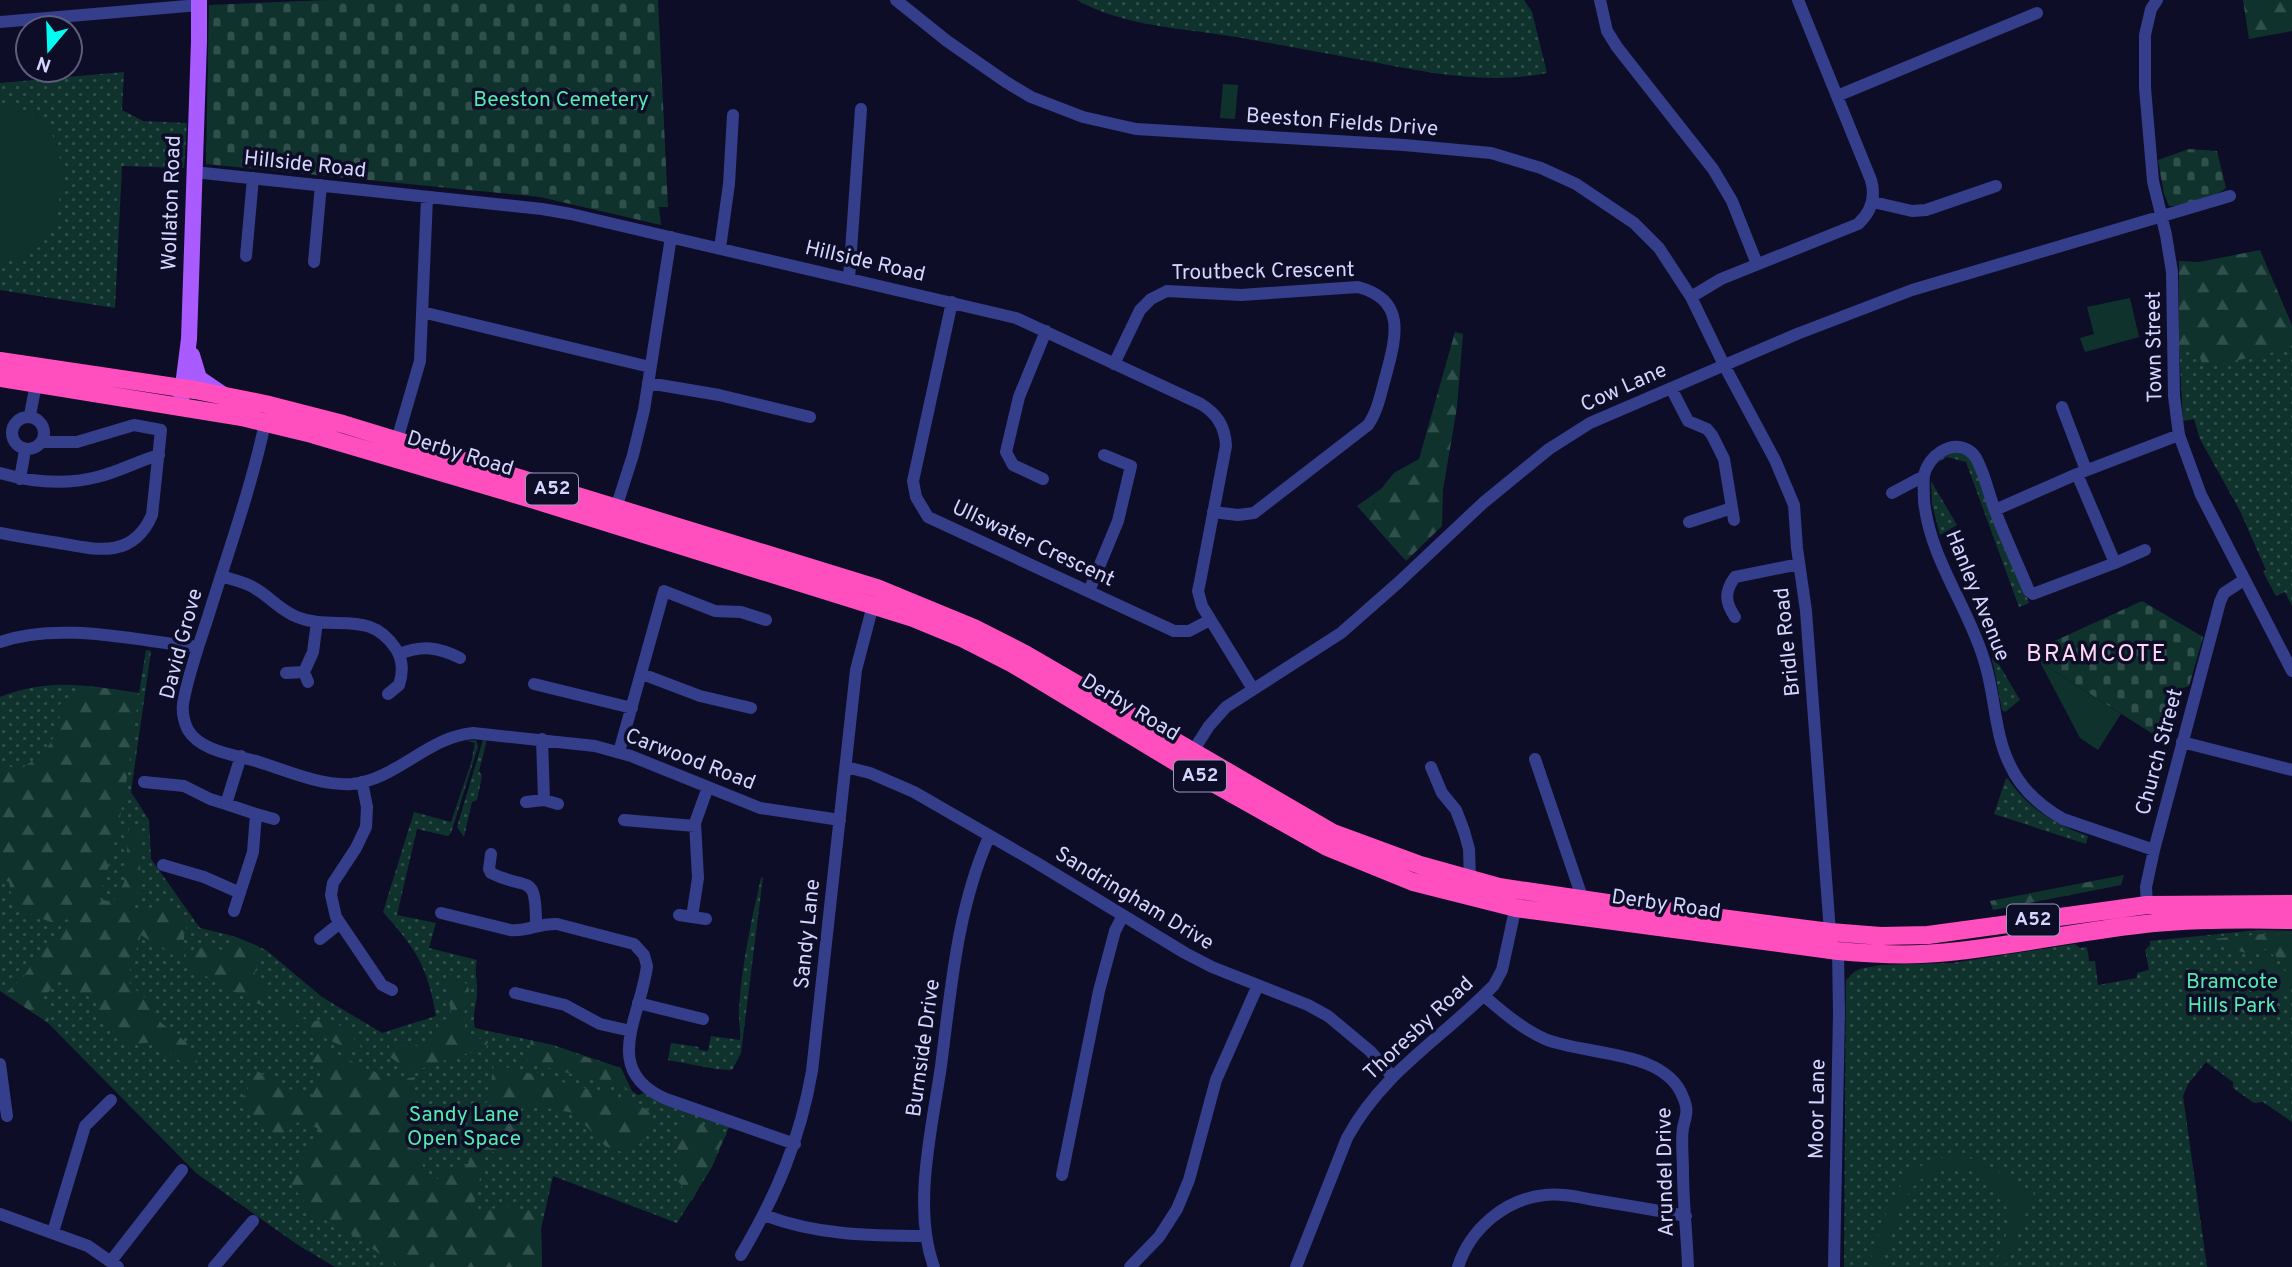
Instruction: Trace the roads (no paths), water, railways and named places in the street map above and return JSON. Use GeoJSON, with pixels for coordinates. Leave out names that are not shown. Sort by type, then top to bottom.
{"type":"FeatureCollection","features":[{"type":"Feature","properties":{"kind":"highway","name":"Derby Road"},"geometry":{"type":"LineString","coordinates":[[0,361],[183,388],[302,413],[864,584],[920,605],[1026,654],[1333,833],[1392,856],[1470,880],[1517,900],[1583,900],[1830,932],[1881,936],[1928,935],[2147,905],[2292,904]]}},
{"type":"Feature","properties":{"kind":"highway","name":"Derby Road"},"geometry":{"type":"LineString","coordinates":[[0,378],[265,422],[521,496],[873,605],[964,639],[1013,664],[1182,765],[1327,847],[1413,882],[1838,951],[1890,955],[1938,953],[2155,923],[2236,919],[2292,920]]}},
{"type":"Feature","properties":{"kind":"main road","name":"Wollaton Road"},"geometry":{"type":"LineString","coordinates":[[171,406],[183,388],[189,339],[199,3]]}},
{"type":"Feature","properties":{"kind":"main road"},"geometry":{"type":"LineString","coordinates":[[189,339],[199,378],[226,396]]}},
{"type":"Feature","properties":{"kind":"street","name":"Beeston Fields Drive"},"geometry":{"type":"LineString","coordinates":[[896,0],[947,41],[1031,97],[1108,124],[1136,129],[1354,141],[1480,152],[1505,156],[1541,168],[1590,192],[1634,223],[1660,248],[1691,297],[1724,365]]}},
{"type":"Feature","properties":{"kind":"street"},"geometry":{"type":"LineString","coordinates":[[1600,0],[1607,31],[1616,47],[1713,169],[1732,201],[1757,264]]}},
{"type":"Feature","properties":{"kind":"street"},"geometry":{"type":"LineString","coordinates":[[1691,297],[1721,279],[1858,224],[1865,218],[1873,202],[1871,180],[1798,0]]}},
{"type":"Feature","properties":{"kind":"street","name":"Town Street"},"geometry":{"type":"LineString","coordinates":[[2157,0],[2147,22],[2145,73],[2151,169],[2172,272],[2174,396],[2179,435],[2201,495],[2292,671]]}},
{"type":"Feature","properties":{"kind":"street"},"geometry":{"type":"LineString","coordinates":[[0,22],[199,3]]}},
{"type":"Feature","properties":{"kind":"street"},"geometry":{"type":"LineString","coordinates":[[1837,96],[2037,13]]}},
{"type":"Feature","properties":{"kind":"street"},"geometry":{"type":"LineString","coordinates":[[720,248],[732,156],[733,115]]}},
{"type":"Feature","properties":{"kind":"street"},"geometry":{"type":"LineString","coordinates":[[849,279],[856,117]]}},
{"type":"Feature","properties":{"kind":"street","name":"Hillside Road"},"geometry":{"type":"LineString","coordinates":[[194,172],[542,209],[720,248],[1016,318],[1201,404],[1217,418],[1225,435],[1226,446],[1198,591],[1202,606],[1253,689]]}},
{"type":"Feature","properties":{"kind":"street"},"geometry":{"type":"LineString","coordinates":[[250,247],[253,178]]}},
{"type":"Feature","properties":{"kind":"street"},"geometry":{"type":"LineString","coordinates":[[314,262],[321,185]]}},
{"type":"Feature","properties":{"kind":"street"},"geometry":{"type":"LineString","coordinates":[[1873,202],[1912,211],[1926,210],[1996,186]]}},
{"type":"Feature","properties":{"kind":"street","name":"Cow Lane"},"geometry":{"type":"LineString","coordinates":[[1193,751],[1219,713],[1341,633],[1483,503],[1549,449],[1590,423],[1797,334],[1912,290],[2230,196]]}},
{"type":"Feature","properties":{"kind":"street"},"geometry":{"type":"LineString","coordinates":[[397,440],[420,361],[427,198]]}},
{"type":"Feature","properties":{"kind":"street"},"geometry":{"type":"LineString","coordinates":[[617,508],[634,455],[649,383],[671,237]]}},
{"type":"Feature","properties":{"kind":"street","name":"Troutbeck Crescent"},"geometry":{"type":"LineString","coordinates":[[1114,364],[1140,310],[1151,299],[1167,291],[1241,295],[1358,287],[1376,294],[1388,307],[1396,331],[1376,413],[1368,425],[1259,510],[1248,515],[1213,512]]}},
{"type":"Feature","properties":{"kind":"street","name":"Ullswater Crescent"},"geometry":{"type":"LineString","coordinates":[[951,302],[913,481],[915,497],[928,517],[1174,631],[1189,631],[1210,620]]}},
{"type":"Feature","properties":{"kind":"street"},"geometry":{"type":"LineString","coordinates":[[422,312],[650,367]]}},
{"type":"Feature","properties":{"kind":"street"},"geometry":{"type":"LineString","coordinates":[[1043,479],[1013,465],[1006,452],[1019,397],[1046,331]]}},
{"type":"Feature","properties":{"kind":"street","name":"Bridle Road"},"geometry":{"type":"LineString","coordinates":[[1724,365],[1794,505],[1806,611],[1830,932]]}},
{"type":"Feature","properties":{"kind":"street"},"geometry":{"type":"LineString","coordinates":[[649,383],[810,417]]}},
{"type":"Feature","properties":{"kind":"street"},"geometry":{"type":"LineString","coordinates":[[30,415],[36,384]]}},
{"type":"Feature","properties":{"kind":"street"},"geometry":{"type":"LineString","coordinates":[[1671,388],[1688,421],[1707,429],[1724,459],[1733,514],[1689,523]]}},
{"type":"Feature","properties":{"kind":"street"},"geometry":{"type":"LineString","coordinates":[[0,533],[94,549],[110,549],[129,543],[142,532],[152,515],[161,430],[171,406]]}},
{"type":"Feature","properties":{"kind":"street"},"geometry":{"type":"LineString","coordinates":[[2062,407],[2115,563]]}},
{"type":"Feature","properties":{"kind":"street"},"geometry":{"type":"LineString","coordinates":[[30,415],[41,422],[44,434],[41,442],[32,450],[19,447],[6,435],[22,416],[30,415]]}},
{"type":"Feature","properties":{"kind":"street","name":"David Grove"},"geometry":{"type":"LineString","coordinates":[[265,422],[255,471],[198,647],[183,704],[187,726],[195,738],[206,746],[321,781],[336,783],[362,782],[388,774],[451,736],[483,733]]}},
{"type":"Feature","properties":{"kind":"street"},"geometry":{"type":"LineString","coordinates":[[41,442],[77,442],[134,425],[161,430]]}},
{"type":"Feature","properties":{"kind":"street"},"geometry":{"type":"LineString","coordinates":[[1995,510],[2082,472],[2179,435]]}},
{"type":"Feature","properties":{"kind":"street"},"geometry":{"type":"LineString","coordinates":[[1892,493],[1924,476],[1931,461],[1943,450],[1957,447],[1969,450],[1979,464],[1995,510],[2029,591],[2033,594],[2145,550]]}},
{"type":"Feature","properties":{"kind":"street"},"geometry":{"type":"LineString","coordinates":[[20,479],[25,450]]}},
{"type":"Feature","properties":{"kind":"street"},"geometry":{"type":"LineString","coordinates":[[0,473],[20,479],[52,482],[98,477],[159,455]]}},
{"type":"Feature","properties":{"kind":"street"},"geometry":{"type":"LineString","coordinates":[[1088,591],[1118,521],[1131,466],[1104,455]]}},
{"type":"Feature","properties":{"kind":"street","name":"Hanley Avenue"},"geometry":{"type":"LineString","coordinates":[[1924,476],[1924,504],[1933,541],[1984,659],[2000,735],[2015,774],[2036,801],[2063,819],[2154,850]]}},
{"type":"Feature","properties":{"kind":"street"},"geometry":{"type":"LineString","coordinates":[[1735,617],[1726,598],[1735,577],[1799,564]]}},
{"type":"Feature","properties":{"kind":"street"},"geometry":{"type":"LineString","coordinates":[[220,576],[248,585],[297,617],[317,622],[371,626],[385,635],[399,654],[404,688],[388,694]]}},
{"type":"Feature","properties":{"kind":"street","name":"Church Street"},"geometry":{"type":"LineString","coordinates":[[2147,905],[2146,887],[2154,850],[2220,602],[2224,593],[2244,580]]}},
{"type":"Feature","properties":{"kind":"street"},"geometry":{"type":"LineString","coordinates":[[619,752],[664,586],[715,611],[741,612],[760,618],[750,630]]}},
{"type":"Feature","properties":{"kind":"street","name":"Sandy Lane"},"geometry":{"type":"LineString","coordinates":[[741,1255],[764,1215],[795,1144],[805,1110],[812,1071],[856,670],[873,605]]}},
{"type":"Feature","properties":{"kind":"street"},"geometry":{"type":"LineString","coordinates":[[286,673],[306,677],[317,622]]}},
{"type":"Feature","properties":{"kind":"street"},"geometry":{"type":"LineString","coordinates":[[0,642],[53,633],[198,647]]}},
{"type":"Feature","properties":{"kind":"street"},"geometry":{"type":"LineString","coordinates":[[399,654],[425,647],[450,658]]}},
{"type":"Feature","properties":{"kind":"street"},"geometry":{"type":"LineString","coordinates":[[642,674],[733,710],[751,708]]}},
{"type":"Feature","properties":{"kind":"street"},"geometry":{"type":"LineString","coordinates":[[534,684],[632,708]]}},
{"type":"Feature","properties":{"kind":"street","name":"Carwood Road"},"geometry":{"type":"LineString","coordinates":[[483,733],[595,746],[676,772],[768,810],[840,820]]}},
{"type":"Feature","properties":{"kind":"street"},"geometry":{"type":"LineString","coordinates":[[542,739],[544,800]]}},
{"type":"Feature","properties":{"kind":"street"},"geometry":{"type":"LineString","coordinates":[[2182,742],[2292,771]]}},
{"type":"Feature","properties":{"kind":"street"},"geometry":{"type":"LineString","coordinates":[[226,804],[241,756]]}},
{"type":"Feature","properties":{"kind":"street"},"geometry":{"type":"LineString","coordinates":[[1535,759],[1583,900]]}},
{"type":"Feature","properties":{"kind":"street","name":"Sandringham Drive"},"geometry":{"type":"LineString","coordinates":[[846,767],[870,773],[914,792],[1194,958],[1308,1005],[1328,1016],[1370,1051],[1392,1076]]}},
{"type":"Feature","properties":{"kind":"street"},"geometry":{"type":"LineString","coordinates":[[1431,767],[1442,793],[1456,810],[1464,831],[1469,849],[1470,880]]}},
{"type":"Feature","properties":{"kind":"street"},"geometry":{"type":"LineString","coordinates":[[151,778],[184,786],[210,799],[274,819]]}},
{"type":"Feature","properties":{"kind":"street"},"geometry":{"type":"LineString","coordinates":[[362,782],[367,807],[366,827],[331,889],[333,908],[340,923],[383,989]]}},
{"type":"Feature","properties":{"kind":"street"},"geometry":{"type":"LineString","coordinates":[[692,917],[698,878],[695,826],[708,787]]}},
{"type":"Feature","properties":{"kind":"street"},"geometry":{"type":"LineString","coordinates":[[526,802],[544,800],[558,804]]}},
{"type":"Feature","properties":{"kind":"street"},"geometry":{"type":"LineString","coordinates":[[234,911],[253,852],[256,814]]}},
{"type":"Feature","properties":{"kind":"street"},"geometry":{"type":"LineString","coordinates":[[624,820],[695,826]]}},
{"type":"Feature","properties":{"kind":"street","name":"Burnside Drive"},"geometry":{"type":"LineString","coordinates":[[934,1267],[925,1236],[927,1168],[958,937],[974,877],[989,837]]}},
{"type":"Feature","properties":{"kind":"street"},"geometry":{"type":"LineString","coordinates":[[491,854],[488,869],[491,873],[523,883],[532,889],[536,897],[536,925]]}},
{"type":"Feature","properties":{"kind":"street"},"geometry":{"type":"LineString","coordinates":[[169,871],[204,877],[238,892]]}},
{"type":"Feature","properties":{"kind":"street","name":"Thoresby Road"},"geometry":{"type":"LineString","coordinates":[[1296,1267],[1347,1138],[1370,1101],[1392,1076],[1494,985],[1502,970],[1517,900]]}},
{"type":"Feature","properties":{"kind":"street"},"geometry":{"type":"LineString","coordinates":[[441,913],[509,930],[557,924],[634,944],[644,955],[647,966],[628,1048],[630,1065],[636,1077],[648,1091],[724,1121],[795,1144]]}},
{"type":"Feature","properties":{"kind":"street"},"geometry":{"type":"LineString","coordinates":[[1062,1175],[1099,991],[1115,931],[1123,915]]}},
{"type":"Feature","properties":{"kind":"street"},"geometry":{"type":"LineString","coordinates":[[320,939],[340,923]]}},
{"type":"Feature","properties":{"kind":"street","name":"Moor Lane"},"geometry":{"type":"LineString","coordinates":[[1834,1267],[1838,951]]}},
{"type":"Feature","properties":{"kind":"street"},"geometry":{"type":"LineString","coordinates":[[1130,1267],[1159,1237],[1177,1209],[1189,1180],[1216,1080],[1258,985]]}},
{"type":"Feature","properties":{"kind":"street"},"geometry":{"type":"LineString","coordinates":[[515,993],[565,1005],[600,1024],[631,1031]]}},
{"type":"Feature","properties":{"kind":"street","name":"Arundel Drive"},"geometry":{"type":"LineString","coordinates":[[1484,996],[1528,1030],[1543,1038],[1561,1045],[1642,1062],[1662,1070],[1672,1079],[1683,1096],[1687,1117],[1683,1128],[1688,1267]]}},
{"type":"Feature","properties":{"kind":"street"},"geometry":{"type":"LineString","coordinates":[[638,1003],[702,1019]]}},
{"type":"Feature","properties":{"kind":"street"},"geometry":{"type":"LineString","coordinates":[[0,1064],[7,1116]]}},
{"type":"Feature","properties":{"kind":"street"},"geometry":{"type":"LineString","coordinates":[[53,1232],[85,1126],[111,1100]]}},
{"type":"Feature","properties":{"kind":"street"},"geometry":{"type":"LineString","coordinates":[[0,1214],[88,1246],[115,1264],[182,1170]]}},
{"type":"Feature","properties":{"kind":"street"},"geometry":{"type":"LineString","coordinates":[[1458,1267],[1470,1240],[1487,1222],[1508,1207],[1534,1197],[1558,1194],[1686,1216]]}},
{"type":"Feature","properties":{"kind":"street"},"geometry":{"type":"LineString","coordinates":[[764,1215],[793,1226],[824,1232],[860,1236],[925,1236]]}},
{"type":"Feature","properties":{"kind":"street"},"geometry":{"type":"LineString","coordinates":[[214,1267],[253,1222]]}},
{"type":"Feature","properties":{"kind":"district","name":"BRAMCOTE"},"geometry":{"type":"Point","coordinates":[2097,655]}},
{"type":"Feature","properties":{"kind":"park label","name":"Beeston Cemetery"},"geometry":{"type":"Point","coordinates":[561,100]}},
{"type":"Feature","properties":{"kind":"park label","name":"Bramcote Hills Park"},"geometry":{"type":"Point","coordinates":[2232,994]}},
{"type":"Feature","properties":{"kind":"park label","name":"Sandy Lane Open Space"},"geometry":{"type":"Point","coordinates":[464,1127]}}]}
